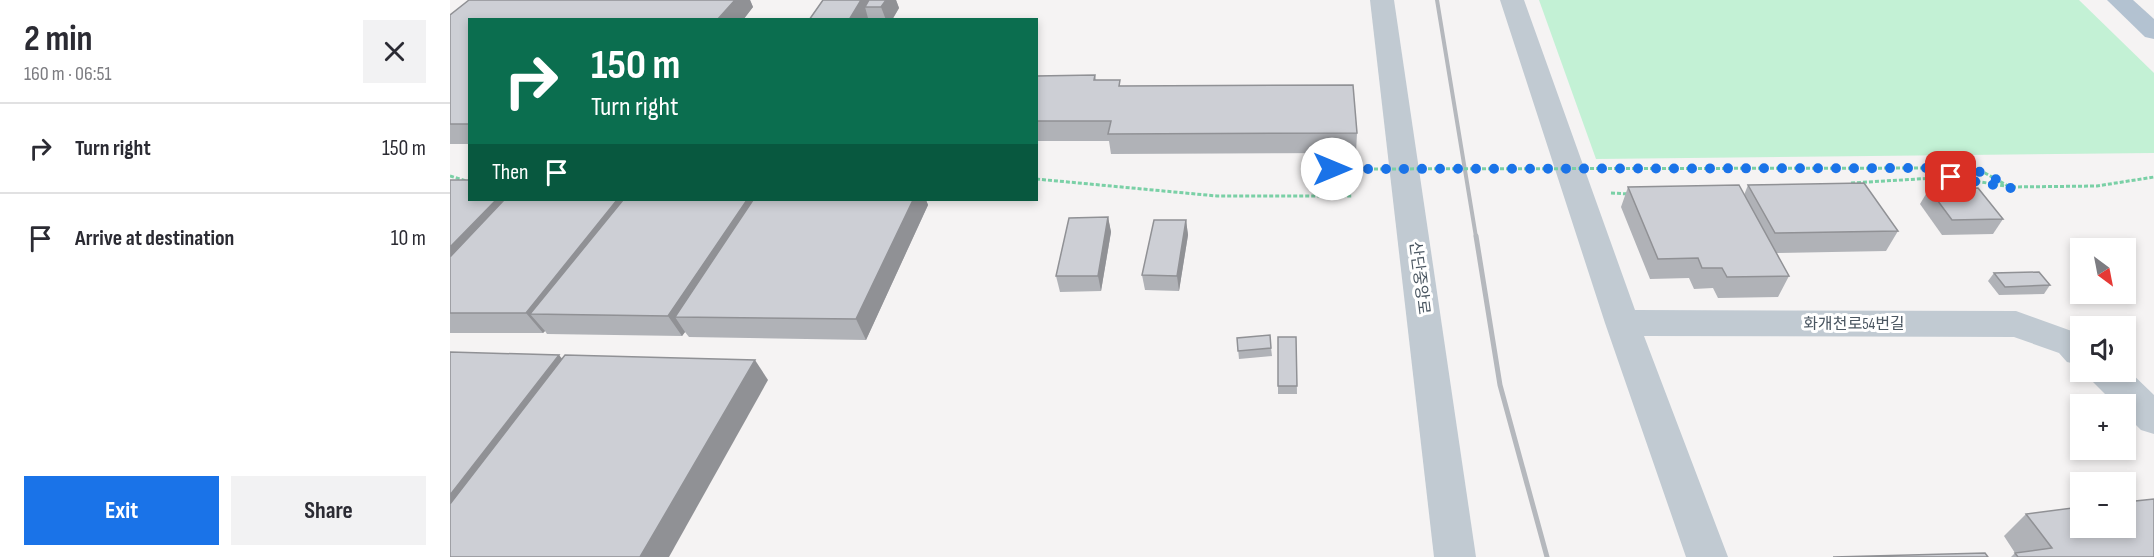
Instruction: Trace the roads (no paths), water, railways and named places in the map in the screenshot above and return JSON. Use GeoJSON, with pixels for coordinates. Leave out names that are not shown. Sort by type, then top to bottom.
{"type":"FeatureCollection","features":[{"type":"Feature","properties":{"kind":"main road"},"geometry":{"type":"LineString","coordinates":[[2119,0],[2154,32]]}},
{"type":"Feature","properties":{"kind":"street","name":"산단중앙로"},"geometry":{"type":"LineString","coordinates":[[1382,0],[1455,557]]}},
{"type":"Feature","properties":{"kind":"street"},"geometry":{"type":"LineString","coordinates":[[1512,0],[1622,323],[1707,557]]}},
{"type":"Feature","properties":{"kind":"street","name":"화개천로54번길"},"geometry":{"type":"LineString","coordinates":[[1622,323],[2016,324],[2070,344]]}},
{"type":"Feature","properties":{"kind":"street"},"geometry":{"type":"LineString","coordinates":[[2116,382],[2154,419]]}},
{"type":"Feature","properties":{"kind":"railway"},"geometry":{"type":"LineString","coordinates":[[1437,0],[1476,237]]}},
{"type":"Feature","properties":{"kind":"railway"},"geometry":{"type":"LineString","coordinates":[[1476,236],[1500,385],[1547,557]]}}]}
